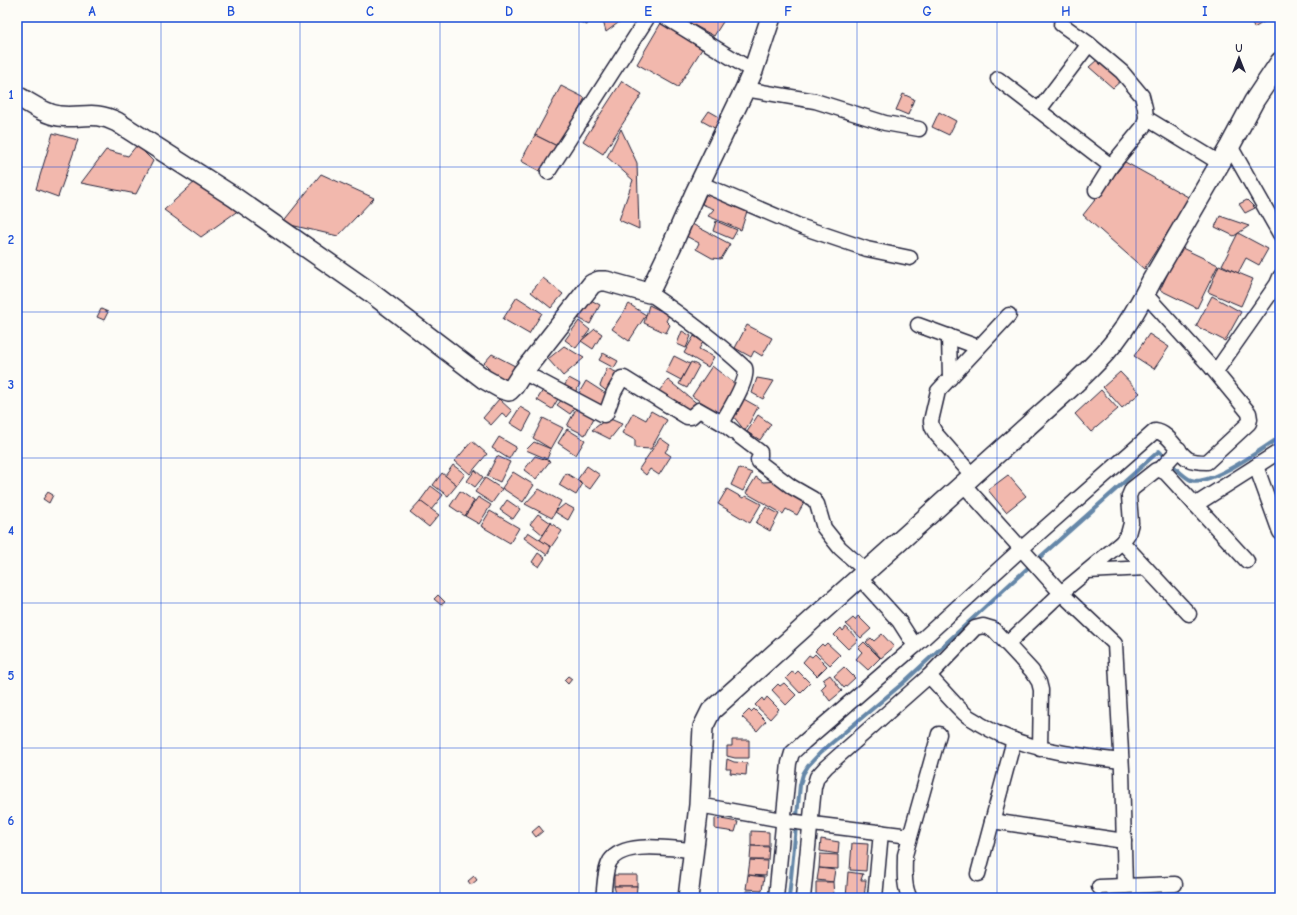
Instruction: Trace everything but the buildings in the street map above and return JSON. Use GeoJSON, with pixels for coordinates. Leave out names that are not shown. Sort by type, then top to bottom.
{"type":"FeatureCollection","features":[{"type":"Feature","properties":{"kind":"street"},"geometry":{"type":"LineString","coordinates":[[548,172],[648,17]]}},
{"type":"Feature","properties":{"kind":"street"},"geometry":{"type":"LineString","coordinates":[[665,17],[753,71]]}},
{"type":"Feature","properties":{"kind":"street"},"geometry":{"type":"LineString","coordinates":[[649,294],[699,183],[753,71],[771,17]]}},
{"type":"Feature","properties":{"kind":"street"},"geometry":{"type":"LineString","coordinates":[[1061,24],[1089,44],[1122,72],[1142,96],[1146,118],[1144,127],[1111,166],[1096,190]]}},
{"type":"Feature","properties":{"kind":"street"},"geometry":{"type":"LineString","coordinates":[[1039,110],[1089,44]]}},
{"type":"Feature","properties":{"kind":"street"},"geometry":{"type":"LineString","coordinates":[[688,898],[700,805],[703,727],[710,711],[1070,388],[1102,357],[1116,340],[1145,294],[1230,146],[1254,101],[1280,62]]}},
{"type":"Feature","properties":{"kind":"street"},"geometry":{"type":"LineString","coordinates":[[998,79],[1111,166]]}},
{"type":"Feature","properties":{"kind":"street"},"geometry":{"type":"LineString","coordinates":[[745,89],[814,101],[885,123],[919,129]]}},
{"type":"Feature","properties":{"kind":"street"},"geometry":{"type":"LineString","coordinates":[[17,96],[51,114],[59,116],[104,116],[117,122],[234,197],[370,292],[484,379],[502,389],[509,391],[514,386],[523,372],[592,284],[599,281],[606,281],[649,294],[688,319],[745,368],[746,375],[722,423]]}},
{"type":"Feature","properties":{"kind":"street"},"geometry":{"type":"LineString","coordinates":[[1146,118],[1220,163]]}},
{"type":"Feature","properties":{"kind":"street"},"geometry":{"type":"LineString","coordinates":[[1230,146],[1280,234]]}},
{"type":"Feature","properties":{"kind":"street"},"geometry":{"type":"LineString","coordinates":[[699,183],[802,227],[867,249],[910,258]]}},
{"type":"Feature","properties":{"kind":"street"},"geometry":{"type":"LineString","coordinates":[[1212,368],[1219,367],[1277,284],[1280,277]]}},
{"type":"Feature","properties":{"kind":"street"},"geometry":{"type":"LineString","coordinates":[[776,898],[786,821],[786,782],[792,753],[1025,553],[1155,431],[1160,432],[1177,451],[1188,459],[1197,462],[1207,462],[1249,423],[1249,413],[1212,368],[1145,294]]}},
{"type":"Feature","properties":{"kind":"street"},"geometry":{"type":"LineString","coordinates":[[1009,315],[938,391],[931,421],[932,427],[967,479],[1025,553],[1061,593],[1115,644],[1124,841],[1124,886]]}},
{"type":"Feature","properties":{"kind":"street"},"geometry":{"type":"LineString","coordinates":[[918,325],[978,347]]}},
{"type":"Feature","properties":{"kind":"street"},"geometry":{"type":"LineString","coordinates":[[949,336],[950,378]]}},
{"type":"Feature","properties":{"kind":"street"},"geometry":{"type":"LineString","coordinates":[[523,372],[604,415],[606,414],[618,383],[622,378],[624,378],[687,418],[691,417],[699,410],[722,423],[760,452],[759,462],[813,499],[817,504],[824,528],[899,621],[915,646]]}},
{"type":"Feature","properties":{"kind":"street"},"geometry":{"type":"LineString","coordinates":[[1007,644],[1061,593],[1122,542],[1128,534],[1131,523],[1129,496],[1132,489],[1162,467],[1177,451]]}},
{"type":"Feature","properties":{"kind":"street"},"geometry":{"type":"LineString","coordinates":[[1195,505],[1280,451]]}},
{"type":"Feature","properties":{"kind":"street"},"geometry":{"type":"LineString","coordinates":[[1256,466],[1280,532]]}},
{"type":"Feature","properties":{"kind":"street"},"geometry":{"type":"LineString","coordinates":[[1162,467],[1247,561]]}},
{"type":"Feature","properties":{"kind":"street"},"geometry":{"type":"LineString","coordinates":[[1122,542],[1189,614]]}},
{"type":"Feature","properties":{"kind":"street"},"geometry":{"type":"LineString","coordinates":[[1088,571],[1146,568]]}},
{"type":"Feature","properties":{"kind":"street"},"geometry":{"type":"LineString","coordinates":[[803,898],[807,823],[814,787],[820,773],[929,676],[975,628],[983,626],[993,629],[1032,671],[1039,682],[1041,690],[1040,748]]}},
{"type":"Feature","properties":{"kind":"street"},"geometry":{"type":"LineString","coordinates":[[929,676],[965,714],[989,729],[1014,740],[1040,748],[1078,756],[1121,761]]}},
{"type":"Feature","properties":{"kind":"street"},"geometry":{"type":"LineString","coordinates":[[910,898],[904,875],[905,855],[939,734]]}},
{"type":"Feature","properties":{"kind":"street"},"geometry":{"type":"LineString","coordinates":[[978,874],[1014,740]]}},
{"type":"Feature","properties":{"kind":"street"},"geometry":{"type":"LineString","coordinates":[[700,805],[786,821],[910,836]]}},
{"type":"Feature","properties":{"kind":"street"},"geometry":{"type":"LineString","coordinates":[[992,821],[1124,841]]}},
{"type":"Feature","properties":{"kind":"street"},"geometry":{"type":"LineString","coordinates":[[875,898],[881,832]]}},
{"type":"Feature","properties":{"kind":"street"},"geometry":{"type":"LineString","coordinates":[[603,898],[610,862],[619,853],[630,849],[644,847],[694,850]]}},
{"type":"Feature","properties":{"kind":"street"},"geometry":{"type":"LineString","coordinates":[[1099,887],[1175,884]]}},
{"type":"Feature","properties":{"kind":"waterway"},"geometry":{"type":"LineString","coordinates":[[789,898],[800,785],[803,774],[808,766],[821,752],[903,683],[1011,583],[1159,451],[1187,478],[1200,481],[1211,478],[1236,465],[1280,437]]}}]}
